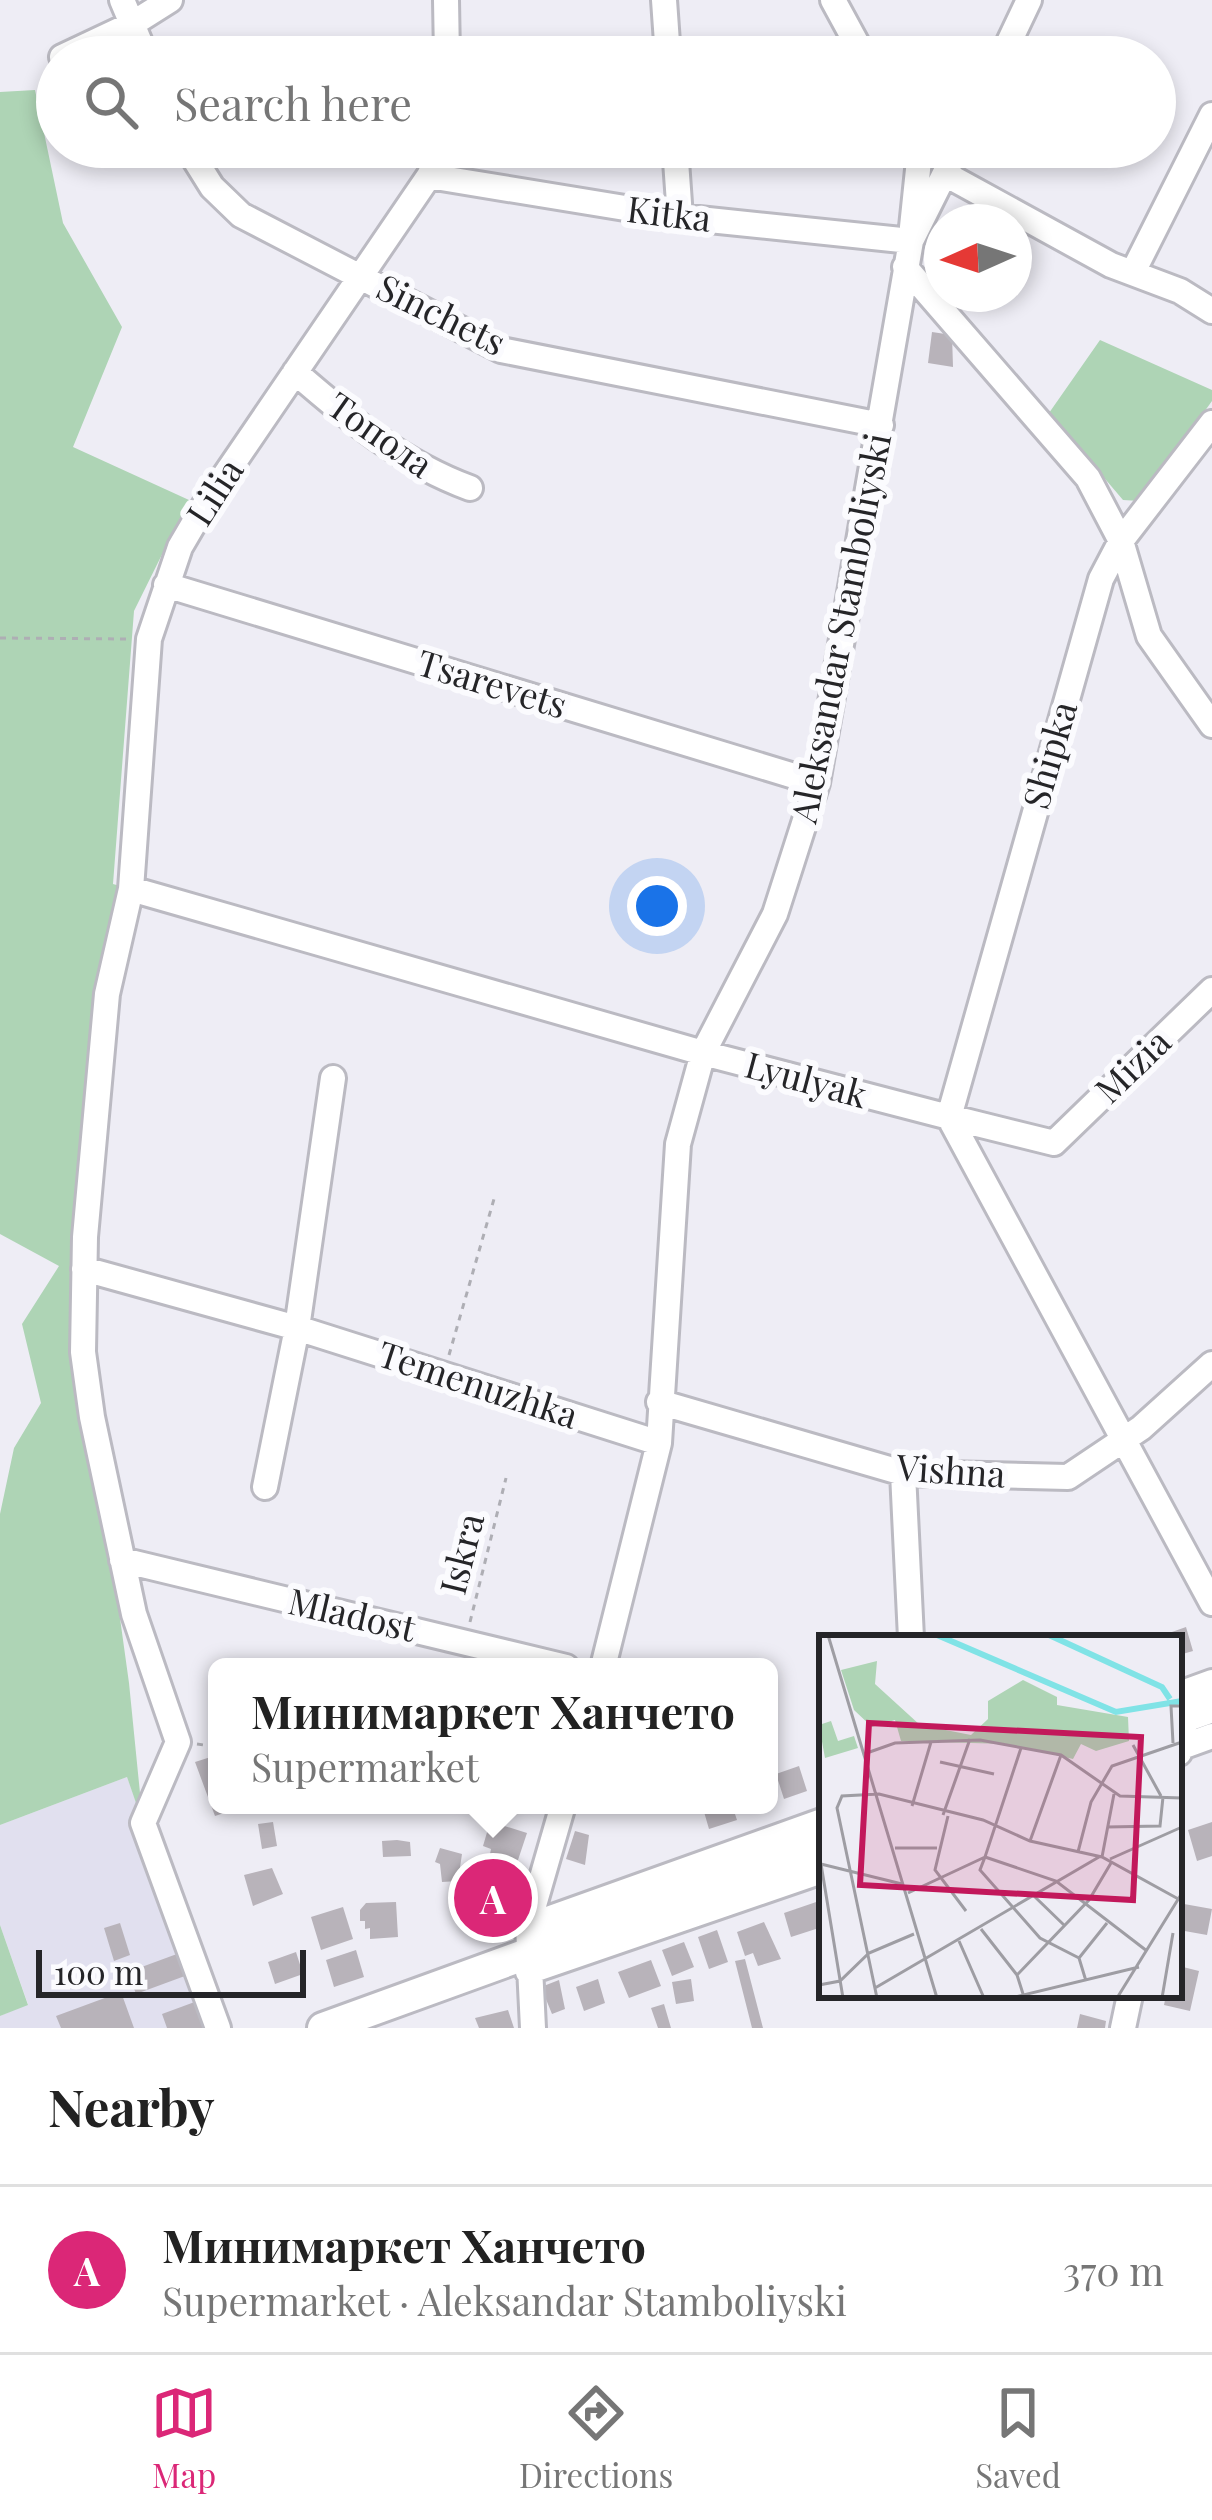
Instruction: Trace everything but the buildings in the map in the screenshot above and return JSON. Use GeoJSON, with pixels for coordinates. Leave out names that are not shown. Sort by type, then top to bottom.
{"type":"FeatureCollection","features":[{"type":"Feature","properties":{"kind":"main road"},"geometry":{"type":"LineString","coordinates":[[323,2028],[819,1848]]}},
{"type":"Feature","properties":{"kind":"street"},"geometry":{"type":"LineString","coordinates":[[122,0],[137,36]]}},
{"type":"Feature","properties":{"kind":"street"},"geometry":{"type":"LineString","coordinates":[[446,0],[447,36]]}},
{"type":"Feature","properties":{"kind":"street"},"geometry":{"type":"LineString","coordinates":[[664,0],[667,36]]}},
{"type":"Feature","properties":{"kind":"street"},"geometry":{"type":"LineString","coordinates":[[833,0],[853,36]]}},
{"type":"Feature","properties":{"kind":"street"},"geometry":{"type":"LineString","coordinates":[[1012,36],[1029,0]]}},
{"type":"Feature","properties":{"kind":"street"},"geometry":{"type":"LineString","coordinates":[[107,36],[168,1]]}},
{"type":"Feature","properties":{"kind":"street"},"geometry":{"type":"LineString","coordinates":[[155,36],[168,1]]}},
{"type":"Feature","properties":{"kind":"street"},"geometry":{"type":"LineString","coordinates":[[1133,272],[1212,115]]}},
{"type":"Feature","properties":{"kind":"street","name":"Sinchets"},"geometry":{"type":"LineString","coordinates":[[200,168],[212,188],[241,215],[501,350],[881,425]]}},
{"type":"Feature","properties":{"kind":"street","name":"Lilia"},"geometry":{"type":"LineString","coordinates":[[218,2028],[143,1823],[178,1742],[134,1614],[86,1374],[86,1200],[106,994],[131,889],[149,639],[180,547],[203,506],[433,168]]}},
{"type":"Feature","properties":{"kind":"street"},"geometry":{"type":"LineString","coordinates":[[676,168],[680,217]]}},
{"type":"Feature","properties":{"kind":"street"},"geometry":{"type":"LineString","coordinates":[[910,241],[918,168]]}},
{"type":"Feature","properties":{"kind":"street","name":"Aleksandar Stamboliyski"},"geometry":{"type":"LineString","coordinates":[[605,1658],[658,1443],[678,1144],[703,1053],[775,914],[818,784],[910,241],[948,168]]}},
{"type":"Feature","properties":{"kind":"street"},"geometry":{"type":"LineString","coordinates":[[945,174],[1111,265],[1180,291],[1212,310]]}},
{"type":"Feature","properties":{"kind":"street","name":"Kitka"},"geometry":{"type":"LineString","coordinates":[[429,176],[680,217],[910,241]]}},
{"type":"Feature","properties":{"kind":"street"},"geometry":{"type":"LineString","coordinates":[[905,267],[1088,478],[1121,542],[1149,636],[1212,725]]}},
{"type":"Feature","properties":{"kind":"street","name":"Топола"},"geometry":{"type":"LineString","coordinates":[[295,372],[397,454],[433,475],[470,488]]}},
{"type":"Feature","properties":{"kind":"street","name":"Shipka"},"geometry":{"type":"LineString","coordinates":[[949,1117],[1101,579],[1121,542],[1212,423]]}},
{"type":"Feature","properties":{"kind":"street","name":"Tsarevets"},"geometry":{"type":"LineString","coordinates":[[166,585],[818,784]]}},
{"type":"Feature","properties":{"kind":"street","name":"Lyulyak"},"geometry":{"type":"LineString","coordinates":[[131,889],[703,1053],[1054,1143]]}},
{"type":"Feature","properties":{"kind":"street","name":"Mizia"},"geometry":{"type":"LineString","coordinates":[[1054,1143],[1212,989]]}},
{"type":"Feature","properties":{"kind":"street"},"geometry":{"type":"LineString","coordinates":[[265,1487],[297,1328],[333,1078]]}},
{"type":"Feature","properties":{"kind":"street"},"geometry":{"type":"LineString","coordinates":[[949,1117],[1212,1603]]}},
{"type":"Feature","properties":{"kind":"street","name":"Temenuzhka"},"geometry":{"type":"LineString","coordinates":[[84,1269],[297,1328],[658,1443]]}},
{"type":"Feature","properties":{"kind":"street","name":"Vishna"},"geometry":{"type":"LineString","coordinates":[[659,1402],[902,1473],[1068,1477],[1123,1440],[1212,1364]]}},
{"type":"Feature","properties":{"kind":"street"},"geometry":{"type":"LineString","coordinates":[[902,1473],[911,1635]]}},
{"type":"Feature","properties":{"kind":"street","name":"Mladost"},"geometry":{"type":"LineString","coordinates":[[122,1560],[530,1658]]}},
{"type":"Feature","properties":{"kind":"street"},"geometry":{"type":"LineString","coordinates":[[1212,1682],[1185,1726],[1212,1736]]}},
{"type":"Feature","properties":{"kind":"street"},"geometry":{"type":"LineString","coordinates":[[533,2028],[528,1950],[561,1814]]}},
{"type":"Feature","properties":{"kind":"street"},"geometry":{"type":"LineString","coordinates":[[528,1950],[819,1822]]}},
{"type":"Feature","properties":{"kind":"street"},"geometry":{"type":"LineString","coordinates":[[528,1950],[819,1871]]}},
{"type":"Feature","properties":{"kind":"street"},"geometry":{"type":"LineString","coordinates":[[1123,2028],[1129,1998]]}},
{"type":"Feature","properties":{"kind":"path"},"geometry":{"type":"LineString","coordinates":[[0,638],[149,639]]}},
{"type":"Feature","properties":{"kind":"path"},"geometry":{"type":"LineString","coordinates":[[444,1375],[494,1199]]}},
{"type":"Feature","properties":{"kind":"path","name":"Iskra"},"geometry":{"type":"LineString","coordinates":[[465,1642],[506,1478]]}},
{"type":"Feature","properties":{"kind":"shaded area"},"geometry":{"type":"Polygon","coordinates":[[[127,1777],[218,2028],[0,2028],[0,2016],[28,2004],[0,1925],[0,1825],[127,1777]]]}},
{"type":"Feature","properties":{"kind":"green space"},"geometry":{"type":"Polygon","coordinates":[[[35,90],[36,168],[51,168],[63,223],[122,327],[73,447],[189,500],[134,611],[113,884],[131,889],[107,994],[83,1352],[129,1683],[143,1823],[127,1777],[0,1825],[0,1514],[14,1448],[41,1403],[22,1324],[59,1266],[0,1234],[0,92],[35,90]]]}},
{"type":"Feature","properties":{"kind":"green space"},"geometry":{"type":"Polygon","coordinates":[[[1100,340],[1212,390],[1212,401],[1140,501],[1123,500],[1049,413],[1100,340]]]}},
{"type":"Feature","properties":{"kind":"green space"},"geometry":{"type":"Polygon","coordinates":[[[0,1925],[28,2005],[0,2016],[0,1925]]]}},
{"type":"Feature","properties":{"kind":"place","name":"Минимаркет Ханчето"},"geometry":{"type":"Point","coordinates":[493,1898]}}]}
